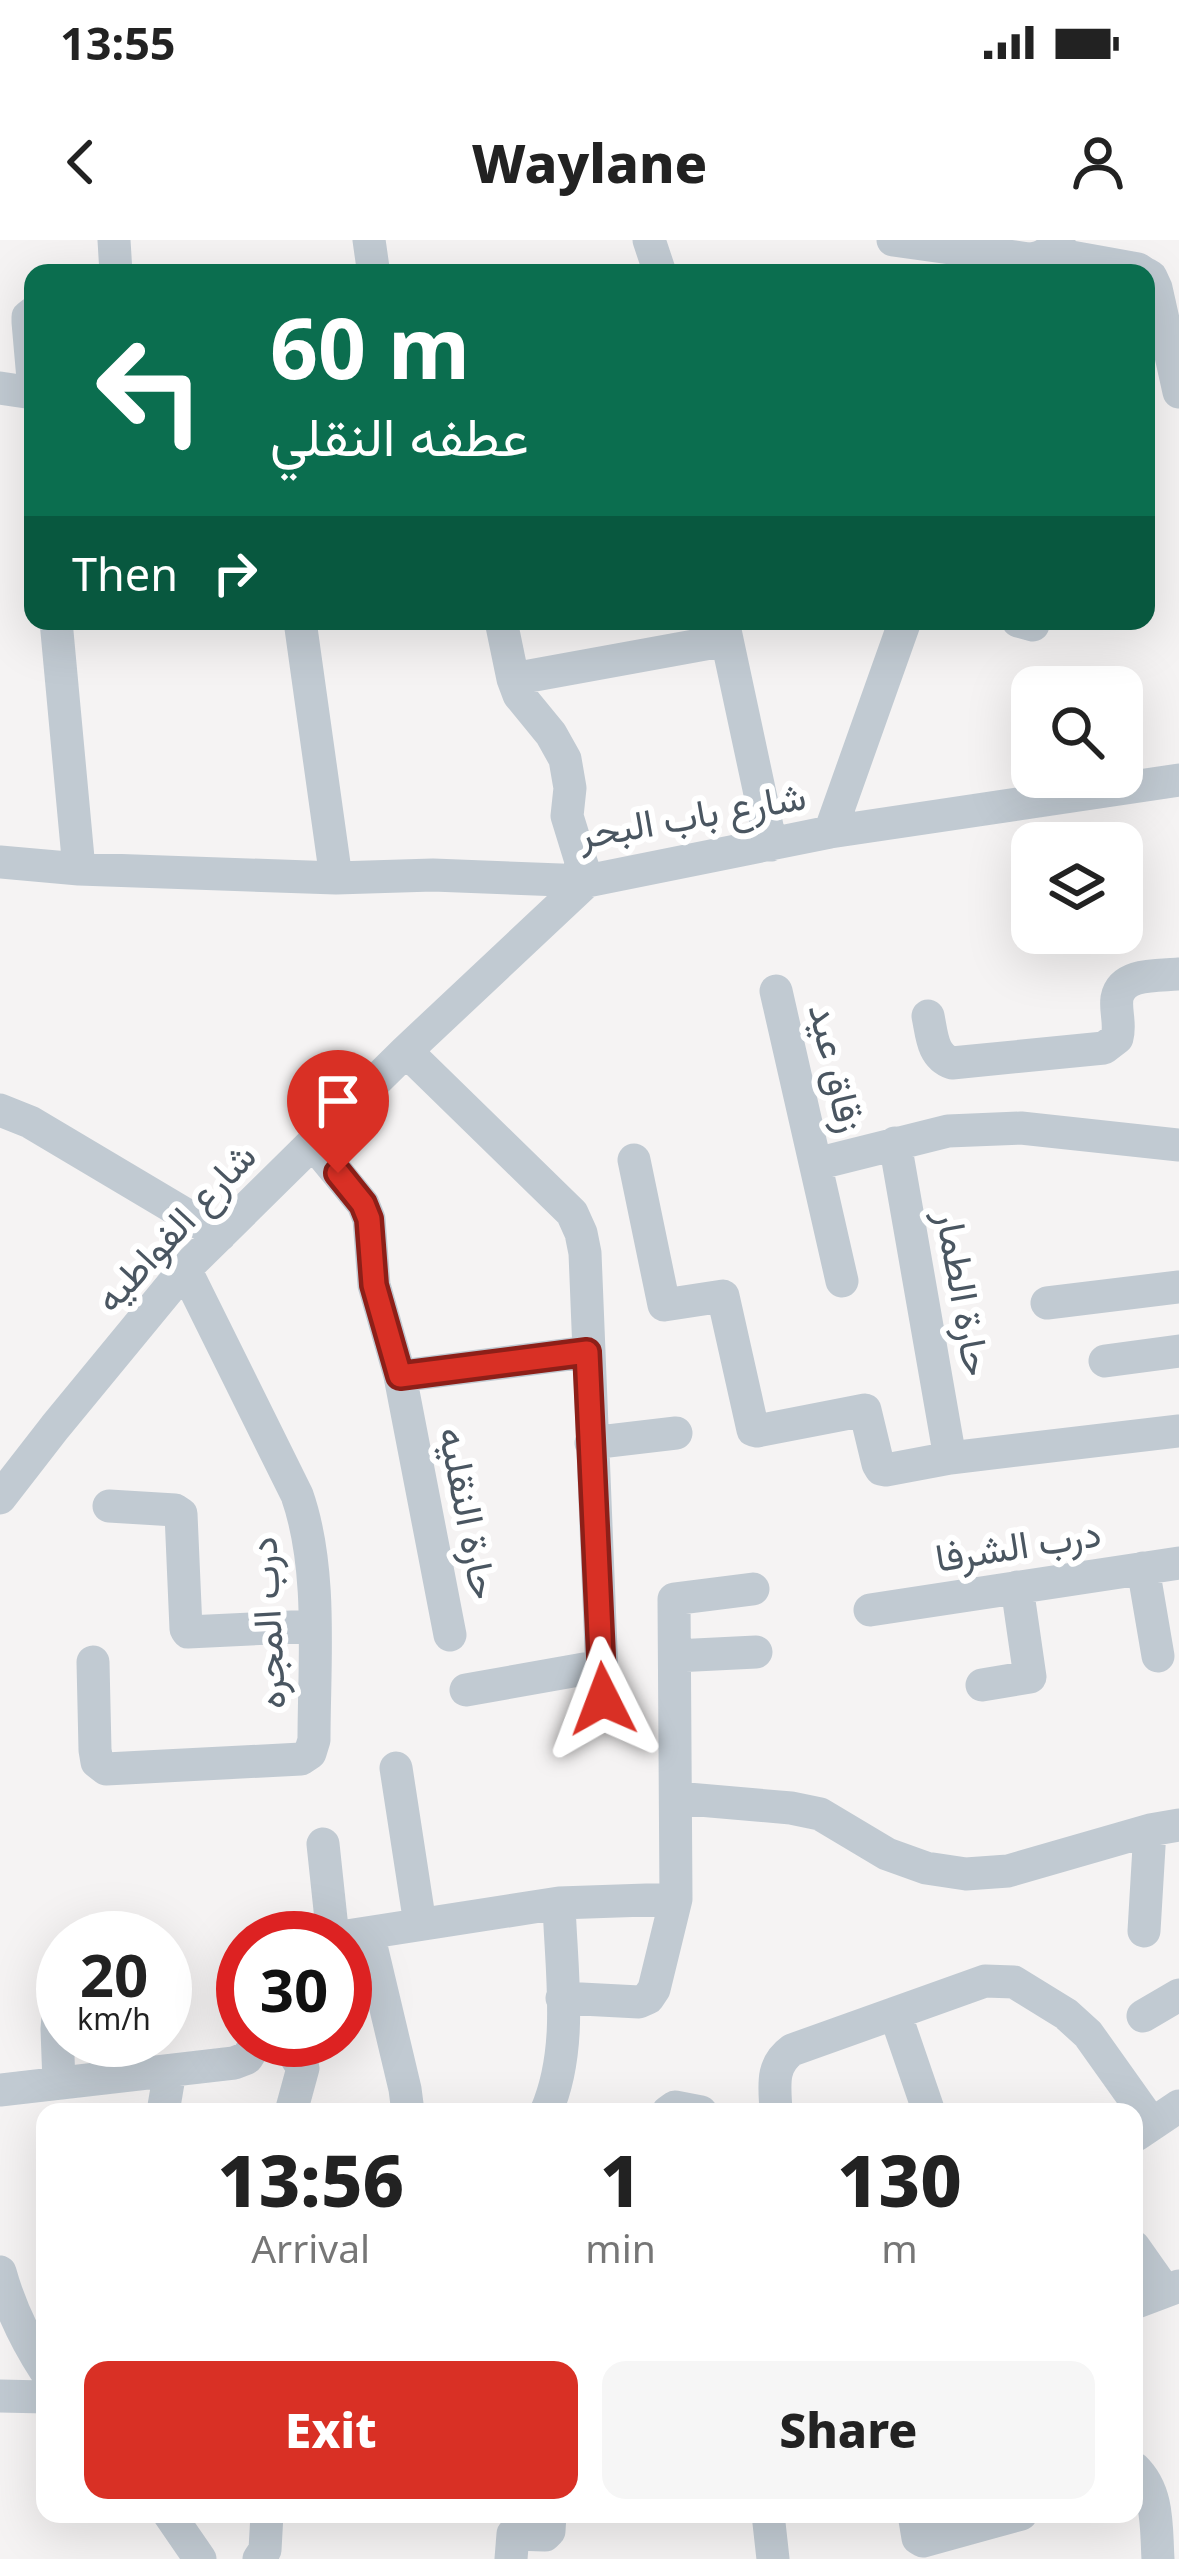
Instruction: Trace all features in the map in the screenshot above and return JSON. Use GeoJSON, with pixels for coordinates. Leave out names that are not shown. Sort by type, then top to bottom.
{"type":"FeatureCollection","features":[{"type":"Feature","properties":{"kind":"street"},"geometry":{"type":"LineString","coordinates":[[892,240],[1029,259],[1040,258],[1054,246],[1120,264]]}},
{"type":"Feature","properties":{"kind":"street"},"geometry":{"type":"LineString","coordinates":[[1155,287],[1179,392]]}},
{"type":"Feature","properties":{"kind":"street"},"geometry":{"type":"LineString","coordinates":[[57,630],[79,869]]}},
{"type":"Feature","properties":{"kind":"street"},"geometry":{"type":"LineString","coordinates":[[301,630],[336,878]]}},
{"type":"Feature","properties":{"kind":"street"},"geometry":{"type":"LineString","coordinates":[[503,630],[512,679],[565,759],[571,788],[567,816],[587,881]]}},
{"type":"Feature","properties":{"kind":"street"},"geometry":{"type":"LineString","coordinates":[[512,679],[725,630],[771,845]]}},
{"type":"Feature","properties":{"kind":"street"},"geometry":{"type":"LineString","coordinates":[[830,832],[902,630]]}},
{"type":"Feature","properties":{"kind":"street","name":"شارع باب البحر"},"geometry":{"type":"LineString","coordinates":[[0,862],[336,878],[433,875],[587,881],[830,832],[1179,780]]}},
{"type":"Feature","properties":{"kind":"street","name":"شارع الفواطيه"},"geometry":{"type":"LineString","coordinates":[[0,1498],[185,1269],[587,881]]}},
{"type":"Feature","properties":{"kind":"street"},"geometry":{"type":"LineString","coordinates":[[928,1016],[936,1051],[952,1063],[1104,1048],[1118,1039],[1118,998],[1124,984],[1179,974]]}},
{"type":"Feature","properties":{"kind":"street","name":"زقاق عيد"},"geometry":{"type":"LineString","coordinates":[[776,991],[842,1281]]}},
{"type":"Feature","properties":{"kind":"street"},"geometry":{"type":"LineString","coordinates":[[406,1051],[572,1213],[585,1253],[602,1682],[466,1690]]}},
{"type":"Feature","properties":{"kind":"street"},"geometry":{"type":"LineString","coordinates":[[0,1110],[220,1235]]}},
{"type":"Feature","properties":{"kind":"street"},"geometry":{"type":"LineString","coordinates":[[816,1164],[948,1131],[1021,1128],[1179,1145]]}},
{"type":"Feature","properties":{"kind":"street","name":"حارة النقليه"},"geometry":{"type":"LineString","coordinates":[[313,1143],[363,1204],[369,1219],[374,1285],[400,1376],[451,1635]]}},
{"type":"Feature","properties":{"kind":"street","name":"حارة الطمار"},"geometry":{"type":"LineString","coordinates":[[896,1143],[950,1458]]}},
{"type":"Feature","properties":{"kind":"street"},"geometry":{"type":"LineString","coordinates":[[634,1160],[664,1305],[723,1296],[753,1430],[865,1410],[881,1469],[1179,1432]]}},
{"type":"Feature","properties":{"kind":"street","name":"درب المجره"},"geometry":{"type":"LineString","coordinates":[[93,1662],[95,1750],[97,1762],[106,1769],[301,1759],[310,1754],[314,1626],[310,1541],[298,1496],[185,1269]]}},
{"type":"Feature","properties":{"kind":"street"},"geometry":{"type":"LineString","coordinates":[[1047,1304],[1179,1287]]}},
{"type":"Feature","properties":{"kind":"street"},"geometry":{"type":"LineString","coordinates":[[1105,1361],[1179,1351]]}},
{"type":"Feature","properties":{"kind":"street"},"geometry":{"type":"LineString","coordinates":[[400,1376],[587,1352]]}},
{"type":"Feature","properties":{"kind":"street"},"geometry":{"type":"LineString","coordinates":[[591,1443],[676,1433]]}},
{"type":"Feature","properties":{"kind":"street"},"geometry":{"type":"LineString","coordinates":[[109,1506],[181,1514],[188,1632],[314,1626]]}},
{"type":"Feature","properties":{"kind":"street","name":"درب الشرفا"},"geometry":{"type":"LineString","coordinates":[[870,1610],[1179,1563]]}},
{"type":"Feature","properties":{"kind":"street"},"geometry":{"type":"LineString","coordinates":[[1143,1568],[1158,1656]]}},
{"type":"Feature","properties":{"kind":"street"},"geometry":{"type":"LineString","coordinates":[[982,1685],[1030,1676],[1017,1587]]}},
{"type":"Feature","properties":{"kind":"street"},"geometry":{"type":"LineString","coordinates":[[562,1999],[639,2002],[654,1989],[676,1899],[674,1599],[753,1588]]}},
{"type":"Feature","properties":{"kind":"street"},"geometry":{"type":"LineString","coordinates":[[676,1656],[756,1652]]}},
{"type":"Feature","properties":{"kind":"street"},"geometry":{"type":"LineString","coordinates":[[396,1768],[421,1924]]}},
{"type":"Feature","properties":{"kind":"street"},"geometry":{"type":"LineString","coordinates":[[676,1798],[820,1814],[887,1854],[926,1868],[966,1874],[1008,1871],[1165,1827],[1144,1931]]}},
{"type":"Feature","properties":{"kind":"street"},"geometry":{"type":"LineString","coordinates":[[323,1844],[330,1911]]}},
{"type":"Feature","properties":{"kind":"street"},"geometry":{"type":"LineString","coordinates":[[372,1932],[559,1903],[676,1899]]}},
{"type":"Feature","properties":{"kind":"street"},"geometry":{"type":"LineString","coordinates":[[550,2103],[562,2057],[559,1903]]}},
{"type":"Feature","properties":{"kind":"street"},"geometry":{"type":"LineString","coordinates":[[372,1950],[407,2103]]}},
{"type":"Feature","properties":{"kind":"street"},"geometry":{"type":"LineString","coordinates":[[776,2103],[775,2071],[779,2059],[792,2050],[985,1981],[1013,1982],[1066,2014],[1088,2034],[1141,2103]]}},
{"type":"Feature","properties":{"kind":"street"},"geometry":{"type":"LineString","coordinates":[[1143,2016],[1179,1995]]}},
{"type":"Feature","properties":{"kind":"street"},"geometry":{"type":"LineString","coordinates":[[895,2013],[926,2103]]}},
{"type":"Feature","properties":{"kind":"street"},"geometry":{"type":"LineString","coordinates":[[0,2090],[216,2065]]}},
{"type":"Feature","properties":{"kind":"street"},"geometry":{"type":"LineString","coordinates":[[58,2067],[59,2083]]}},
{"type":"Feature","properties":{"kind":"street"},"geometry":{"type":"LineString","coordinates":[[293,2103],[302,2067]]}},
{"type":"Feature","properties":{"kind":"street"},"geometry":{"type":"LineString","coordinates":[[165,2103],[170,2071]]}},
{"type":"Feature","properties":{"kind":"street"},"geometry":{"type":"LineString","coordinates":[[1143,2264],[1159,2293]]}},
{"type":"Feature","properties":{"kind":"street"},"geometry":{"type":"LineString","coordinates":[[0,2272],[23,2336],[36,2356]]}},
{"type":"Feature","properties":{"kind":"street"},"geometry":{"type":"LineString","coordinates":[[0,2396],[36,2397]]}},
{"type":"Feature","properties":{"kind":"street"},"geometry":{"type":"LineString","coordinates":[[1143,2486],[1154,2506],[1158,2559]]}},
{"type":"Feature","properties":{"kind":"street"},"geometry":{"type":"LineString","coordinates":[[177,2523],[200,2559]]}},
{"type":"Feature","properties":{"kind":"street"},"geometry":{"type":"LineString","coordinates":[[259,2559],[265,2550],[266,2523]]}},
{"type":"Feature","properties":{"kind":"street"},"geometry":{"type":"LineString","coordinates":[[511,2559],[513,2534],[545,2535],[549,2523]]}},
{"type":"Feature","properties":{"kind":"street"},"geometry":{"type":"LineString","coordinates":[[769,2523],[772,2559]]}},
{"type":"Feature","properties":{"kind":"street"},"geometry":{"type":"LineString","coordinates":[[916,2523],[923,2541],[988,2523]]}},
{"type":"Feature","properties":{"kind":"route"},"geometry":{"type":"LineString","coordinates":[[338,1173],[369,1219],[374,1285],[400,1376],[587,1352],[603,1699]]}}]}
